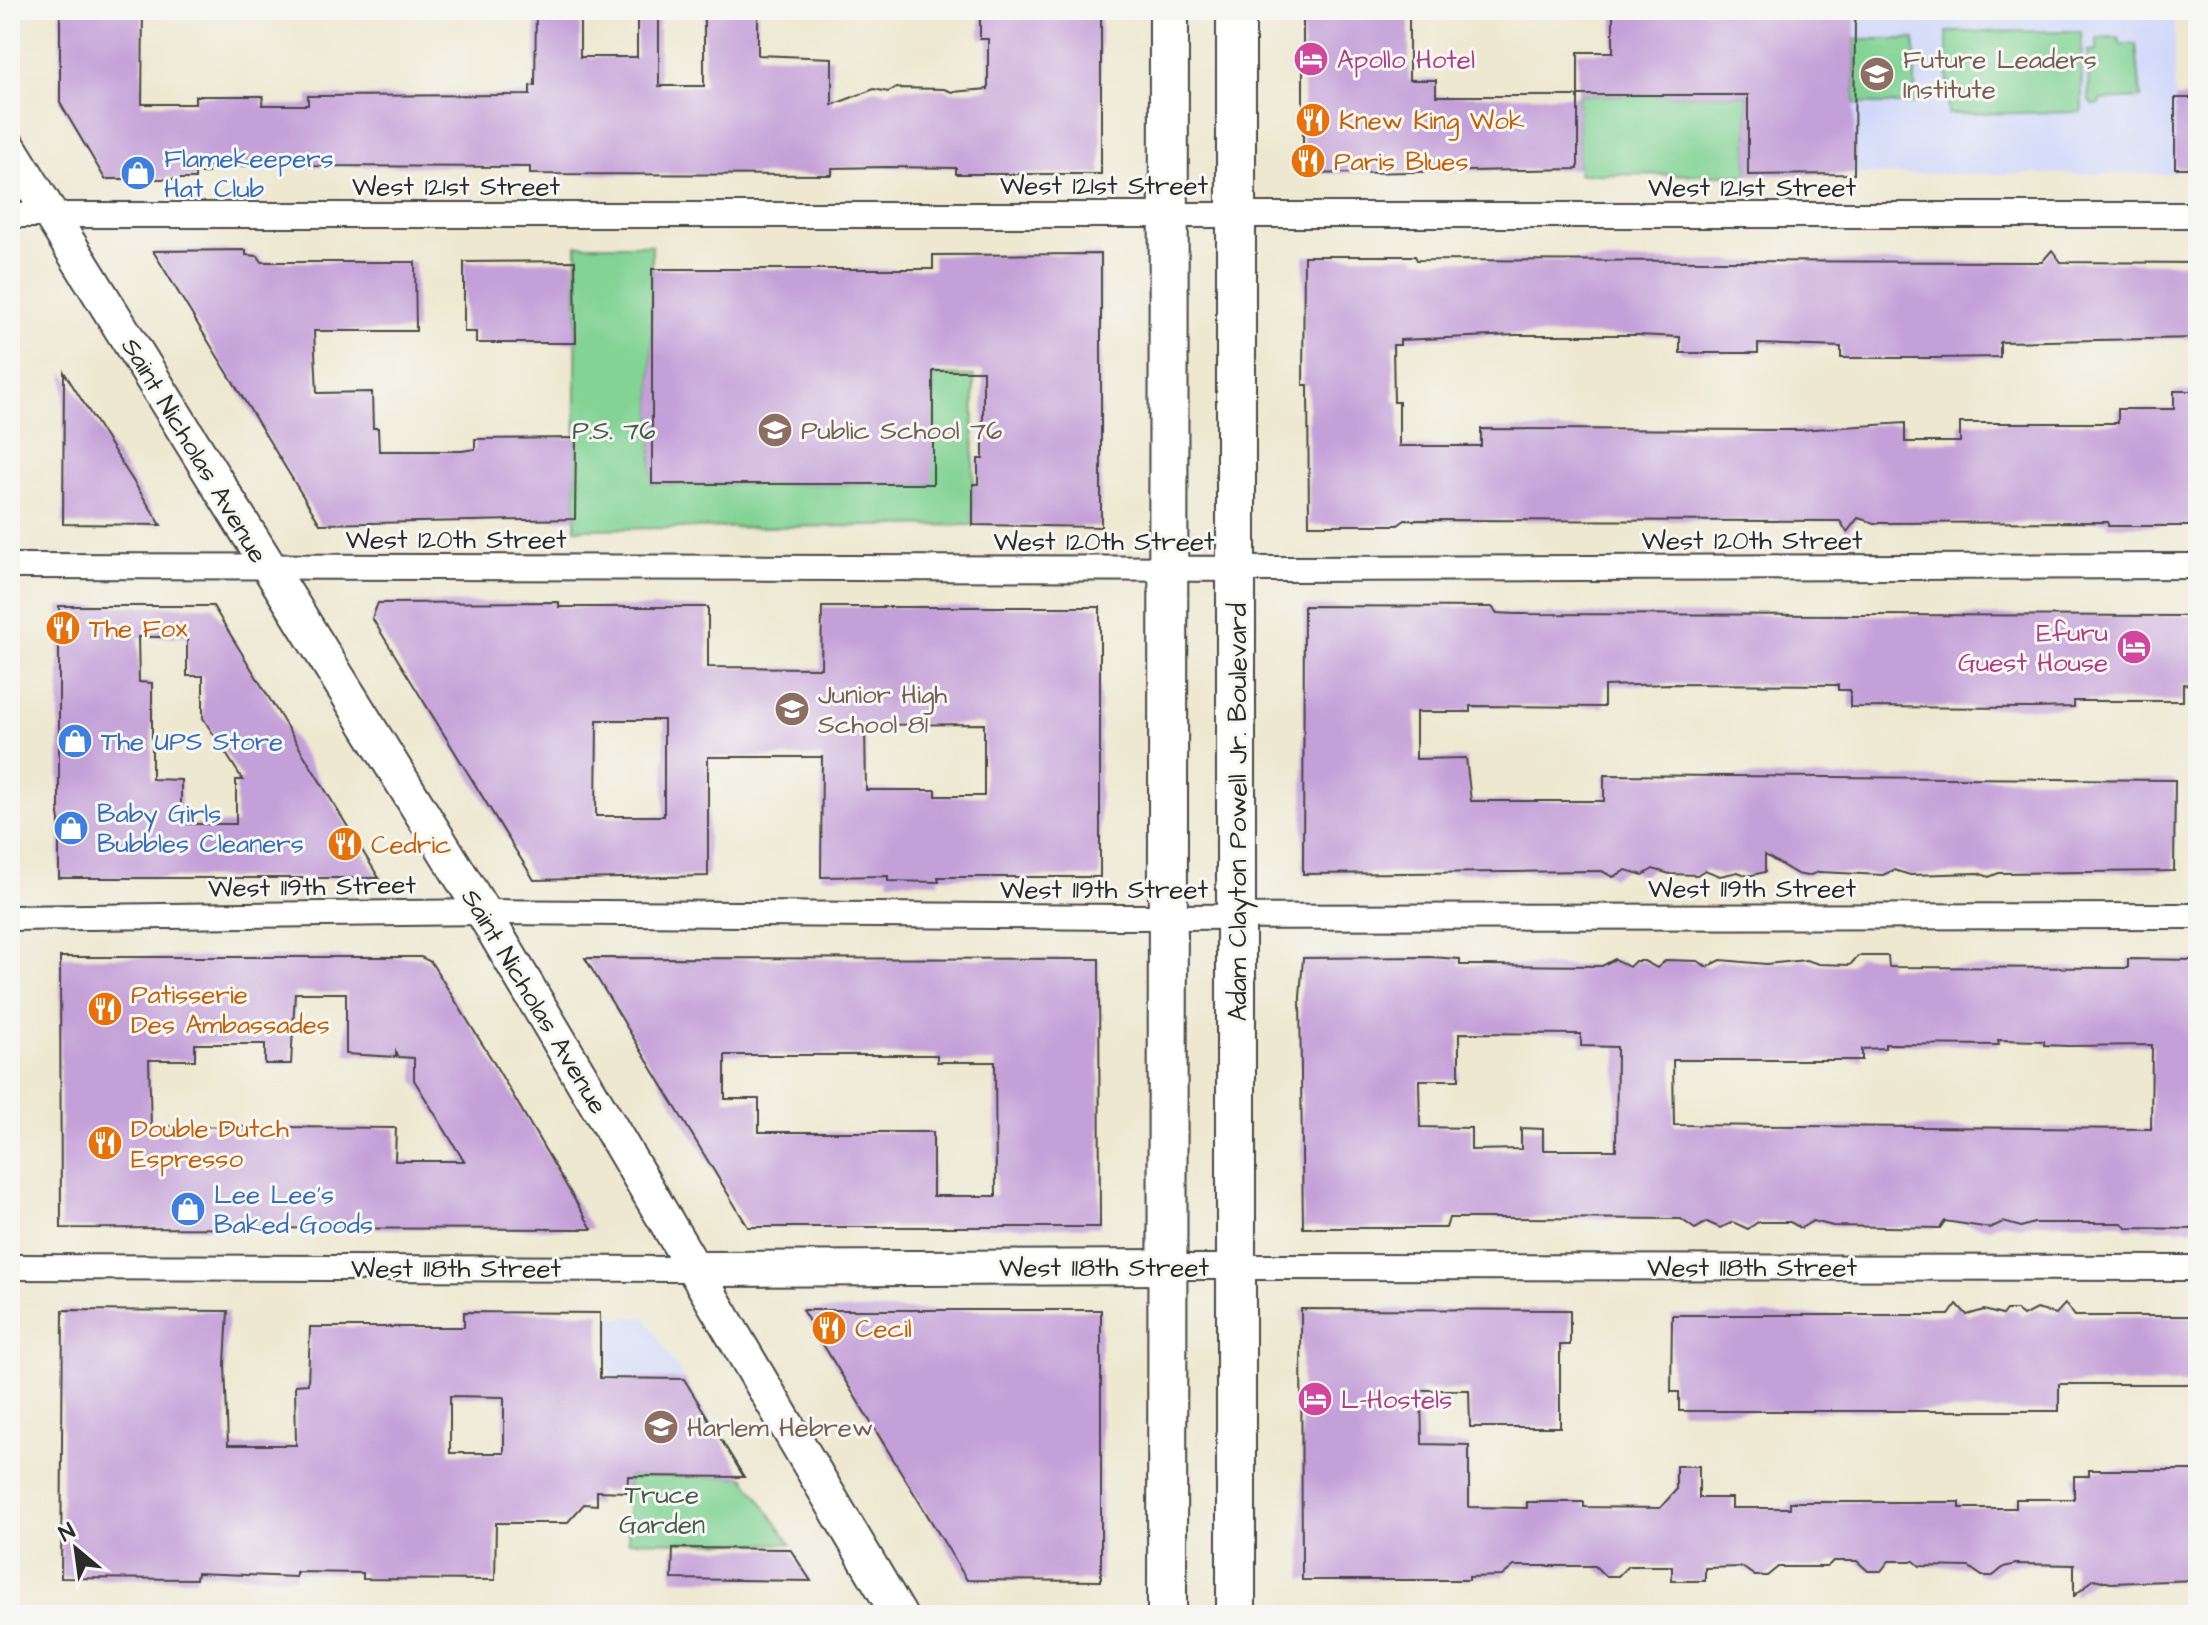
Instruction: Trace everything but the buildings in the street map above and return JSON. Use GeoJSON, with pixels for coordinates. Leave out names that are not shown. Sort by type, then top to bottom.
{"type":"FeatureCollection","features":[{"type":"Feature","properties":{"kind":"main road"},"geometry":{"type":"LineString","coordinates":[[1167,1615],[1169,10]]}},
{"type":"Feature","properties":{"kind":"main road","name":"Adam Clayton Powell Jr. Boulevard"},"geometry":{"type":"LineString","coordinates":[[1236,10],[1236,1615]]}},
{"type":"Feature","properties":{"kind":"main road","name":"Saint Nicholas Avenue"},"geometry":{"type":"LineString","coordinates":[[10,149],[266,567],[483,912],[899,1615]]}},
{"type":"Feature","properties":{"kind":"main road","name":"West 118th Street"},"geometry":{"type":"LineString","coordinates":[[694,1269],[1167,1267]]}},
{"type":"Feature","properties":{"kind":"street","name":"West 121st Street"},"geometry":{"type":"LineString","coordinates":[[10,215],[2198,215]]}},
{"type":"Feature","properties":{"kind":"street","name":"West 120th Street"},"geometry":{"type":"LineString","coordinates":[[10,566],[1237,569],[2198,566]]}},
{"type":"Feature","properties":{"kind":"street","name":"West 119th Street"},"geometry":{"type":"LineString","coordinates":[[10,918],[483,912],[1168,917],[2198,916]]}},
{"type":"Feature","properties":{"kind":"street","name":"West 118th Street"},"geometry":{"type":"LineString","coordinates":[[10,1267],[694,1269]]}},
{"type":"Feature","properties":{"kind":"street","name":"West 118th Street"},"geometry":{"type":"LineString","coordinates":[[1167,1267],[2198,1268]]}},
{"type":"Feature","properties":{"kind":"shaded area","name":"Future Leaders Institute"},"geometry":{"type":"Polygon","coordinates":[[[1613,10],[2175,10],[2175,174],[1578,174],[1613,52],[1613,10]]]}},
{"type":"Feature","properties":{"kind":"shaded area","name":"Harlem Hebrew"},"geometry":{"type":"Polygon","coordinates":[[[610,1317],[646,1318],[744,1477],[608,1478],[610,1317]]]}},
{"type":"Feature","properties":{"kind":"green space"},"geometry":{"type":"Polygon","coordinates":[[[2081,31],[2082,112],[1948,114],[1947,32],[2081,31]]]}},
{"type":"Feature","properties":{"kind":"green space"},"geometry":{"type":"Polygon","coordinates":[[[2119,37],[2120,44],[2136,44],[2141,98],[2100,100],[2099,104],[2093,105],[2089,101],[2088,51],[2097,50],[2097,38],[2119,37]]]}},
{"type":"Feature","properties":{"kind":"green space"},"geometry":{"type":"Polygon","coordinates":[[[1855,39],[1915,39],[1915,104],[1855,104],[1855,39]]]}},
{"type":"Feature","properties":{"kind":"green space"},"geometry":{"type":"Polygon","coordinates":[[[1578,95],[1748,95],[1748,175],[1578,174],[1578,95]]]}},
{"type":"Feature","properties":{"kind":"green space","name":"P.S. 76"},"geometry":{"type":"Polygon","coordinates":[[[577,245],[652,245],[652,484],[932,484],[933,375],[974,376],[973,525],[575,529],[577,245]]]}},
{"type":"Feature","properties":{"kind":"green space","name":"Truce Garden"},"geometry":{"type":"Polygon","coordinates":[[[628,1476],[744,1477],[791,1544],[628,1541],[628,1476]]]}},
{"type":"Feature","properties":{"kind":"place","name":"Apollo Hotel"},"geometry":{"type":"Point","coordinates":[1311,59]}},
{"type":"Feature","properties":{"kind":"place","name":"Future Leaders Institute"},"geometry":{"type":"Point","coordinates":[1877,74]}},
{"type":"Feature","properties":{"kind":"place","name":"Knew King Wok"},"geometry":{"type":"Point","coordinates":[1313,120]}},
{"type":"Feature","properties":{"kind":"place","name":"Paris Blues"},"geometry":{"type":"Point","coordinates":[1308,161]}},
{"type":"Feature","properties":{"kind":"place","name":"Flamekeepers Hat Club"},"geometry":{"type":"Point","coordinates":[138,173]}},
{"type":"Feature","properties":{"kind":"place","name":"Public School 76"},"geometry":{"type":"Point","coordinates":[775,430]}},
{"type":"Feature","properties":{"kind":"place","name":"The Fox"},"geometry":{"type":"Point","coordinates":[63,628]}},
{"type":"Feature","properties":{"kind":"place","name":"Efuru Guest House"},"geometry":{"type":"Point","coordinates":[2134,647]}},
{"type":"Feature","properties":{"kind":"place","name":"Junior High School 81"},"geometry":{"type":"Point","coordinates":[792,709]}},
{"type":"Feature","properties":{"kind":"place","name":"The UPS Store"},"geometry":{"type":"Point","coordinates":[75,741]}},
{"type":"Feature","properties":{"kind":"place","name":"Baby Girls Bubbles Cleaners"},"geometry":{"type":"Point","coordinates":[71,828]}},
{"type":"Feature","properties":{"kind":"place","name":"Cedric"},"geometry":{"type":"Point","coordinates":[345,844]}},
{"type":"Feature","properties":{"kind":"place","name":"Patisserie Des Ambassades"},"geometry":{"type":"Point","coordinates":[105,1009]}},
{"type":"Feature","properties":{"kind":"place","name":"Double Dutch Espresso"},"geometry":{"type":"Point","coordinates":[105,1143]}},
{"type":"Feature","properties":{"kind":"place","name":"Lee Lee's Baked Goods"},"geometry":{"type":"Point","coordinates":[188,1209]}},
{"type":"Feature","properties":{"kind":"place","name":"Cecil"},"geometry":{"type":"Point","coordinates":[829,1328]}},
{"type":"Feature","properties":{"kind":"place","name":"L-Hostels"},"geometry":{"type":"Point","coordinates":[1315,1399]}},
{"type":"Feature","properties":{"kind":"place","name":"Harlem Hebrew"},"geometry":{"type":"Point","coordinates":[661,1427]}}]}
